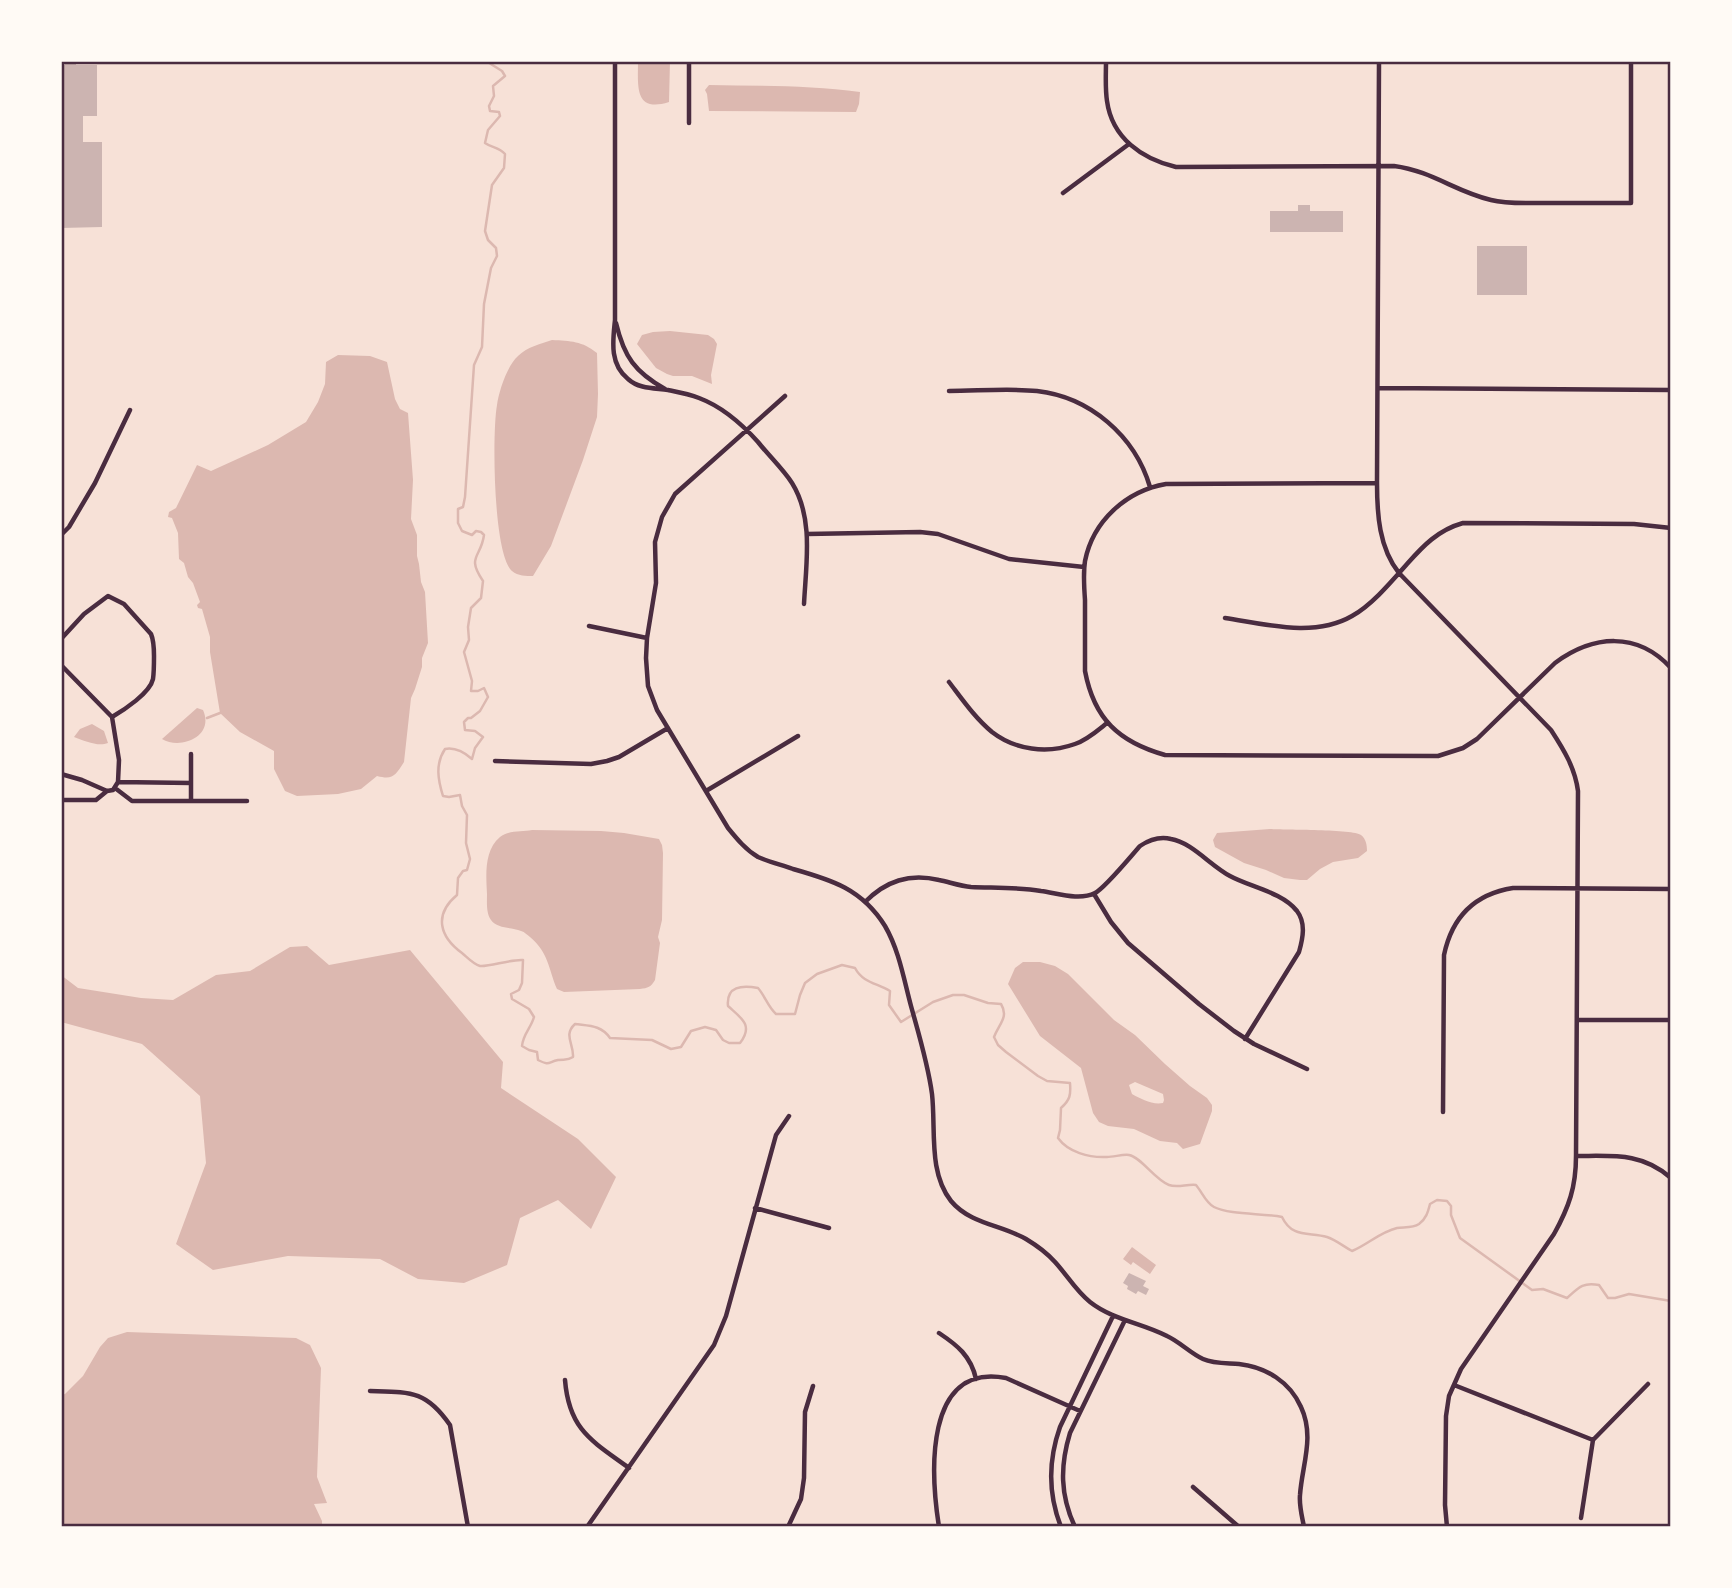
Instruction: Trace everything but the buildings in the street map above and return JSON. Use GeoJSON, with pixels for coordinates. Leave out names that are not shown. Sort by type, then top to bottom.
{"type":"FeatureCollection","features":[{"type":"Feature","properties":{"kind":"street"},"geometry":{"type":"LineString","coordinates":[[615,61],[614,360],[628,380],[650,389],[693,396],[713,403],[729,414],[747,430],[792,483],[802,506],[806,534],[804,604]]}},
{"type":"Feature","properties":{"kind":"street"},"geometry":{"type":"LineString","coordinates":[[689,61],[689,122]]}},
{"type":"Feature","properties":{"kind":"street"},"geometry":{"type":"LineString","coordinates":[[1106,61],[1107,103],[1115,124],[1129,144],[1139,152],[1176,167],[1394,166],[1412,169],[1474,195],[1501,202],[1631,203],[1631,61]]}},
{"type":"Feature","properties":{"kind":"street"},"geometry":{"type":"LineString","coordinates":[[1378,61],[1377,483],[1380,529],[1389,557],[1399,573],[1551,730],[1573,768],[1578,792],[1576,1156],[1572,1198],[1554,1234],[1461,1369],[1454,1385],[1446,1416],[1447,1527]]}},
{"type":"Feature","properties":{"kind":"street"},"geometry":{"type":"LineString","coordinates":[[1063,193],[1129,144]]}},
{"type":"Feature","properties":{"kind":"street"},"geometry":{"type":"LineString","coordinates":[[615,320],[621,344],[629,360],[666,390]]}},
{"type":"Feature","properties":{"kind":"street"},"geometry":{"type":"LineString","coordinates":[[1378,388],[1671,390]]}},
{"type":"Feature","properties":{"kind":"street"},"geometry":{"type":"LineString","coordinates":[[949,390],[1036,391],[1060,396],[1085,406],[1105,419],[1132,447],[1150,487]]}},
{"type":"Feature","properties":{"kind":"street"},"geometry":{"type":"LineString","coordinates":[[785,396],[690,479],[675,494],[662,517],[656,542],[655,596],[647,638],[646,673],[657,710],[728,828],[741,844],[757,856],[839,883],[854,892],[878,916],[891,937],[918,1032],[932,1094],[936,1166],[946,1194],[961,1211],[1014,1233],[1036,1246],[1088,1300],[1113,1316],[1167,1336],[1207,1361],[1261,1369],[1289,1387],[1303,1410],[1307,1425],[1307,1457],[1300,1494],[1304,1527]]}},
{"type":"Feature","properties":{"kind":"street"},"geometry":{"type":"LineString","coordinates":[[61,535],[69,527],[95,483],[130,410]]}},
{"type":"Feature","properties":{"kind":"street"},"geometry":{"type":"LineString","coordinates":[[1377,483],[1166,484],[1150,487],[1126,499],[1113,510],[1091,542],[1084,567],[1085,671],[1096,706],[1107,723],[1129,741],[1166,755],[1438,756],[1463,748],[1476,739],[1555,663],[1568,653],[1585,646],[1616,641],[1634,644],[1648,650],[1670,667]]}},
{"type":"Feature","properties":{"kind":"street"},"geometry":{"type":"LineString","coordinates":[[1225,618],[1295,628],[1326,626],[1352,616],[1399,573],[1428,541],[1463,523],[1634,524],[1671,528]]}},
{"type":"Feature","properties":{"kind":"street"},"geometry":{"type":"LineString","coordinates":[[806,534],[938,534],[1009,559],[1084,567]]}},
{"type":"Feature","properties":{"kind":"street"},"geometry":{"type":"LineString","coordinates":[[61,639],[84,614],[108,596],[124,604],[151,634],[153,680],[123,711],[112,717]]}},
{"type":"Feature","properties":{"kind":"street"},"geometry":{"type":"LineString","coordinates":[[589,626],[647,638]]}},
{"type":"Feature","properties":{"kind":"street"},"geometry":{"type":"LineString","coordinates":[[61,665],[112,717],[119,760],[118,782],[115,788],[96,800],[61,800]]}},
{"type":"Feature","properties":{"kind":"street"},"geometry":{"type":"LineString","coordinates":[[949,682],[979,720],[1009,742],[1024,748],[1049,749],[1075,744],[1107,723]]}},
{"type":"Feature","properties":{"kind":"street"},"geometry":{"type":"LineString","coordinates":[[495,761],[591,764],[607,761],[668,728]]}},
{"type":"Feature","properties":{"kind":"street"},"geometry":{"type":"LineString","coordinates":[[706,791],[798,736]]}},
{"type":"Feature","properties":{"kind":"street"},"geometry":{"type":"LineString","coordinates":[[191,754],[191,801]]}},
{"type":"Feature","properties":{"kind":"street"},"geometry":{"type":"LineString","coordinates":[[61,774],[107,791]]}},
{"type":"Feature","properties":{"kind":"street"},"geometry":{"type":"LineString","coordinates":[[118,782],[191,783]]}},
{"type":"Feature","properties":{"kind":"street"},"geometry":{"type":"LineString","coordinates":[[115,788],[132,801],[247,801]]}},
{"type":"Feature","properties":{"kind":"street"},"geometry":{"type":"LineString","coordinates":[[865,902],[875,891],[888,884],[918,877],[969,887],[1028,889],[1074,896],[1094,894],[1140,846],[1154,839],[1170,838],[1186,845],[1229,876],[1283,898],[1299,913],[1304,936],[1299,952],[1245,1039]]}},
{"type":"Feature","properties":{"kind":"street"},"geometry":{"type":"LineString","coordinates":[[1443,1112],[1444,955],[1447,940],[1465,911],[1479,899],[1503,889],[1671,889]]}},
{"type":"Feature","properties":{"kind":"street"},"geometry":{"type":"LineString","coordinates":[[1094,894],[1128,943],[1218,1020],[1245,1039],[1307,1069]]}},
{"type":"Feature","properties":{"kind":"street"},"geometry":{"type":"LineString","coordinates":[[1577,1020],[1671,1020]]}},
{"type":"Feature","properties":{"kind":"street"},"geometry":{"type":"LineString","coordinates":[[587,1527],[714,1345],[726,1316],[776,1135],[789,1116]]}},
{"type":"Feature","properties":{"kind":"street"},"geometry":{"type":"LineString","coordinates":[[1576,1156],[1621,1155],[1637,1158],[1652,1164],[1671,1178]]}},
{"type":"Feature","properties":{"kind":"street"},"geometry":{"type":"LineString","coordinates":[[755,1208],[829,1228]]}},
{"type":"Feature","properties":{"kind":"street"},"geometry":{"type":"LineString","coordinates":[[1061,1527],[1051,1485],[1051,1464],[1056,1436],[1113,1316]]}},
{"type":"Feature","properties":{"kind":"street"},"geometry":{"type":"LineString","coordinates":[[1075,1527],[1066,1504],[1062,1471],[1067,1443],[1125,1320]]}},
{"type":"Feature","properties":{"kind":"street"},"geometry":{"type":"LineString","coordinates":[[939,1333],[964,1352],[976,1379]]}},
{"type":"Feature","properties":{"kind":"street"},"geometry":{"type":"LineString","coordinates":[[939,1527],[934,1462],[939,1420],[947,1402],[963,1385],[976,1379],[1006,1378],[1080,1411]]}},
{"type":"Feature","properties":{"kind":"street"},"geometry":{"type":"LineString","coordinates":[[565,1380],[567,1399],[578,1425],[596,1444],[629,1468]]}},
{"type":"Feature","properties":{"kind":"street"},"geometry":{"type":"LineString","coordinates":[[1581,1518],[1593,1440],[1648,1384]]}},
{"type":"Feature","properties":{"kind":"street"},"geometry":{"type":"LineString","coordinates":[[1454,1385],[1593,1440]]}},
{"type":"Feature","properties":{"kind":"street"},"geometry":{"type":"LineString","coordinates":[[788,1527],[801,1499],[805,1412],[813,1386]]}},
{"type":"Feature","properties":{"kind":"street"},"geometry":{"type":"LineString","coordinates":[[370,1391],[402,1392],[420,1396],[442,1413],[450,1425],[468,1527]]}},
{"type":"Feature","properties":{"kind":"street"},"geometry":{"type":"LineString","coordinates":[[1193,1487],[1239,1527]]}},
{"type":"Feature","properties":{"kind":"shaded area"},"geometry":{"type":"Polygon","coordinates":[[[638,61],[670,61],[669,102],[649,104],[640,95],[638,61]]]}},
{"type":"Feature","properties":{"kind":"shaded area"},"geometry":{"type":"Polygon","coordinates":[[[709,85],[803,87],[860,92],[859,104],[856,112],[709,111],[705,90],[709,85]]]}},
{"type":"Feature","properties":{"kind":"shaded area"},"geometry":{"type":"Polygon","coordinates":[[[670,331],[708,335],[714,339],[717,344],[711,375],[712,384],[692,376],[667,374],[656,368],[637,344],[642,335],[670,331]]]}},
{"type":"Feature","properties":{"kind":"shaded area"},"geometry":{"type":"Polygon","coordinates":[[[552,340],[576,342],[597,353],[597,417],[551,546],[533,576],[525,576],[512,571],[501,542],[496,492],[495,419],[504,379],[514,360],[530,348],[552,340]]]}},
{"type":"Feature","properties":{"kind":"shaded area"},"geometry":{"type":"Polygon","coordinates":[[[338,355],[370,356],[387,362],[395,399],[400,409],[408,413],[413,480],[411,519],[417,535],[417,556],[425,592],[428,643],[411,698],[404,762],[396,774],[390,777],[377,776],[361,789],[338,794],[297,796],[285,791],[274,769],[274,751],[240,732],[220,713],[210,637],[202,609],[197,605],[200,602],[193,583],[184,563],[179,559],[178,533],[172,518],[168,517],[169,512],[176,508],[197,465],[211,471],[268,445],[306,422],[325,384],[326,362],[338,355]]]}},
{"type":"Feature","properties":{"kind":"shaded area"},"geometry":{"type":"Polygon","coordinates":[[[197,708],[203,710],[205,719],[200,734],[186,742],[169,742],[162,739],[197,708]]]}},
{"type":"Feature","properties":{"kind":"shaded area"},"geometry":{"type":"Polygon","coordinates":[[[92,724],[104,731],[108,743],[96,744],[74,737],[80,729],[92,724]]]}},
{"type":"Feature","properties":{"kind":"shaded area"},"geometry":{"type":"Polygon","coordinates":[[[1270,829],[1355,833],[1364,838],[1367,851],[1358,858],[1333,862],[1307,880],[1300,880],[1284,878],[1244,863],[1215,847],[1213,840],[1217,833],[1270,829]]]}},
{"type":"Feature","properties":{"kind":"shaded area"},"geometry":{"type":"Polygon","coordinates":[[[532,830],[601,831],[659,839],[663,853],[662,920],[655,980],[651,986],[640,989],[564,992],[557,989],[545,955],[536,943],[524,932],[501,926],[491,920],[487,907],[486,879],[491,849],[503,835],[532,830]]]}},
{"type":"Feature","properties":{"kind":"shaded area"},"geometry":{"type":"Polygon","coordinates":[[[307,946],[329,965],[410,950],[503,1062],[501,1088],[578,1139],[616,1177],[591,1229],[558,1200],[520,1218],[507,1265],[464,1283],[418,1279],[380,1259],[288,1256],[213,1270],[176,1244],[206,1163],[200,1096],[142,1044],[61,1022],[61,975],[78,988],[173,1000],[216,975],[250,971],[290,947],[307,946]]]}},
{"type":"Feature","properties":{"kind":"shaded area"},"geometry":{"type":"Polygon","coordinates":[[[1023,962],[1040,962],[1055,966],[1068,974],[1114,1020],[1207,1098],[1212,1105],[1212,1111],[1200,1144],[1183,1149],[1177,1143],[1160,1141],[1134,1129],[1108,1126],[1099,1122],[1093,1113],[1081,1068],[1040,1036],[1008,984],[1015,968],[1023,962]],[[1135,1082],[1129,1085],[1132,1094],[1143,1100],[1163,1103],[1163,1094],[1135,1082]]]}},
{"type":"Feature","properties":{"kind":"shaded area"},"geometry":{"type":"Polygon","coordinates":[[[1132,1247],[1156,1265],[1150,1274],[1133,1262],[1131,1265],[1123,1259],[1132,1247]]]}},
{"type":"Feature","properties":{"kind":"shaded area"},"geometry":{"type":"Polygon","coordinates":[[[127,1332],[296,1338],[310,1345],[321,1368],[317,1477],[327,1503],[314,1504],[322,1527],[61,1527],[61,1395],[83,1376],[108,1338],[127,1332]]]}},
{"type":"Feature","properties":{"kind":"waterway"},"geometry":{"type":"LineString","coordinates":[[486,61],[505,76],[493,86],[494,96],[489,106],[490,111],[499,112],[500,116],[488,130],[485,143],[505,154],[504,168],[492,185],[485,231],[488,240],[496,248],[497,256],[491,268],[484,304],[482,347],[474,365],[465,497],[463,507],[458,509],[458,523],[462,531],[472,535],[476,531],[484,535],[475,562],[483,581],[481,598],[471,608],[469,640],[464,652],[472,681],[471,691],[484,688],[488,697],[480,711],[464,722],[465,730],[475,731],[483,737],[475,748],[472,759],[459,751],[445,749],[440,760],[439,778],[443,796],[460,795],[467,815],[466,843],[470,859],[467,870],[458,878],[457,895],[445,910],[442,926],[454,947],[477,965],[523,960],[522,983],[519,990],[511,994],[512,999],[529,1009],[534,1017],[522,1046],[537,1052],[538,1060],[545,1063],[569,1059],[573,1057],[569,1036],[575,1024],[599,1028],[610,1038],[652,1040],[671,1049],[681,1047],[691,1031],[705,1027],[716,1030],[723,1040],[729,1043],[740,1043],[746,1027],[728,1006],[732,991],[741,987],[758,988],[776,1014],[795,1014],[805,983],[817,974],[842,965],[855,968],[866,980],[890,991],[889,1005],[901,1022],[933,1002],[953,995],[1001,1004],[1004,1017],[994,1037],[998,1045],[1047,1081],[1070,1083],[1069,1097],[1061,1108],[1058,1138],[1067,1147],[1080,1153],[1100,1157],[1129,1155],[1169,1185],[1196,1185],[1214,1207],[1282,1217],[1286,1224],[1296,1231],[1327,1237],[1352,1251],[1391,1230],[1417,1225],[1425,1218],[1430,1204],[1437,1200],[1447,1201],[1451,1206],[1451,1215],[1460,1238],[1532,1290],[1543,1289],[1567,1298],[1582,1286],[1594,1284],[1599,1285],[1608,1298],[1629,1294],[1671,1301]]}},
{"type":"Feature","properties":{"kind":"waterway"},"geometry":{"type":"LineString","coordinates":[[207,718],[220,713]]}}]}
